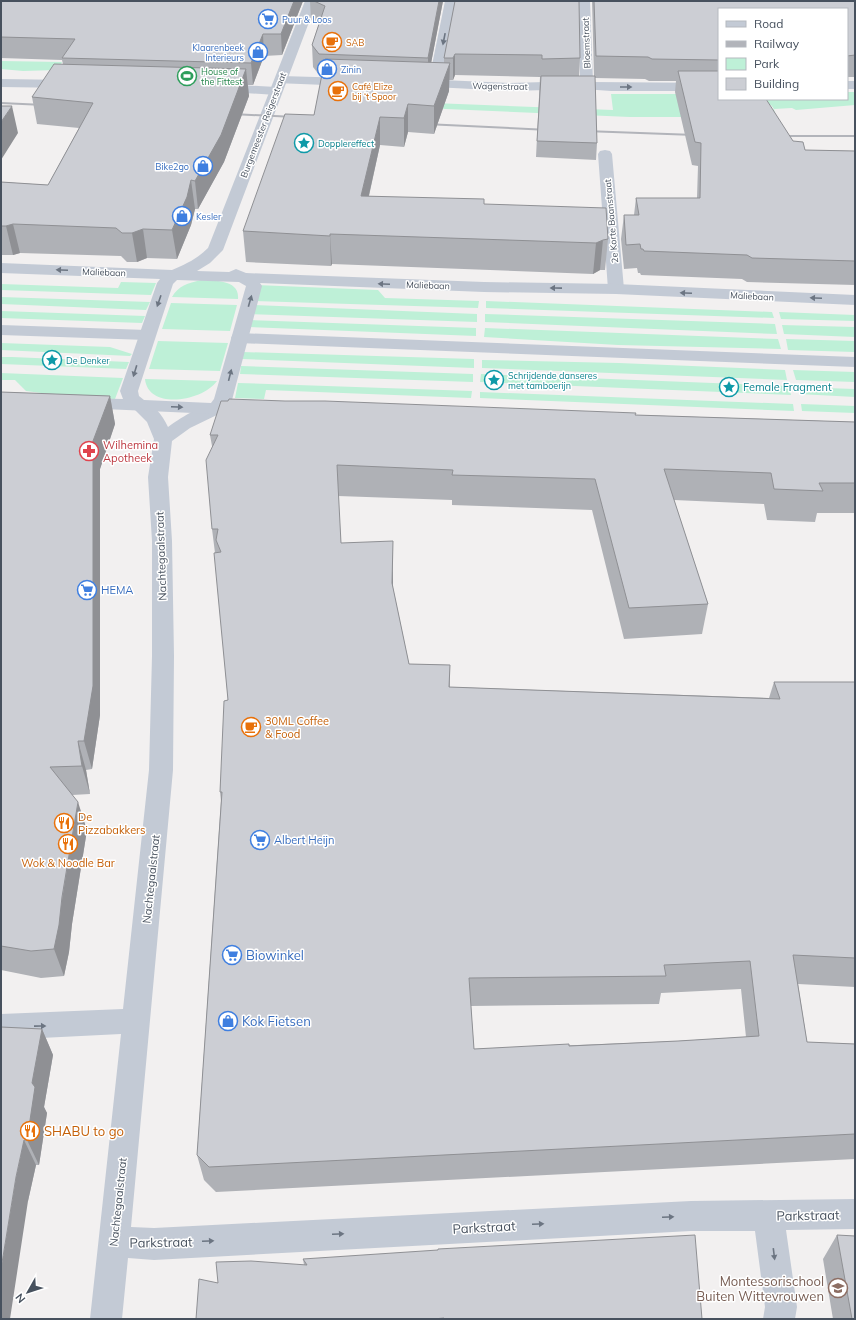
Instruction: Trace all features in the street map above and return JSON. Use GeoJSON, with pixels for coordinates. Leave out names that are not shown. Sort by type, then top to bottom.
{"type":"FeatureCollection","features":[{"type":"Feature","properties":{"kind":"street","name":"Burgemeester Reigerstraat"},"geometry":{"type":"LineString","coordinates":[[147,335],[168,278],[206,260],[215,250],[311,1]]}},
{"type":"Feature","properties":{"kind":"street"},"geometry":{"type":"LineString","coordinates":[[435,84],[451,1]]}},
{"type":"Feature","properties":{"kind":"street","name":"Bloemstraat"},"geometry":{"type":"LineString","coordinates":[[584,1],[587,85]]}},
{"type":"Feature","properties":{"kind":"street"},"geometry":{"type":"LineString","coordinates":[[205,88],[359,82]]}},
{"type":"Feature","properties":{"kind":"street"},"geometry":{"type":"LineString","coordinates":[[1,83],[84,84]]}},
{"type":"Feature","properties":{"kind":"street","name":"Wagenstraat"},"geometry":{"type":"LineString","coordinates":[[405,83],[510,87],[587,85],[611,87],[718,87]]}},
{"type":"Feature","properties":{"kind":"street","name":"2e Korte Baanstraat"},"geometry":{"type":"LineString","coordinates":[[605,154],[616,289]]}},
{"type":"Feature","properties":{"kind":"street"},"geometry":{"type":"LineString","coordinates":[[163,439],[184,424],[215,408],[224,400],[239,338],[254,286],[226,268],[220,262],[215,250]]}},
{"type":"Feature","properties":{"kind":"street","name":"Maliebaan"},"geometry":{"type":"LineString","coordinates":[[1,268],[175,274],[245,279],[476,287],[616,289],[855,300]]}},
{"type":"Feature","properties":{"kind":"street"},"geometry":{"type":"LineString","coordinates":[[1,330],[147,335]]}},
{"type":"Feature","properties":{"kind":"street","name":"Nachtegaalstraat"},"geometry":{"type":"LineString","coordinates":[[106,1319],[162,770],[162,541],[158,477],[163,439],[156,421],[149,412],[131,398],[129,391],[147,335]]}},
{"type":"Feature","properties":{"kind":"street"},"geometry":{"type":"LineString","coordinates":[[239,338],[855,362]]}},
{"type":"Feature","properties":{"kind":"street"},"geometry":{"type":"LineString","coordinates":[[63,403],[261,410]]}},
{"type":"Feature","properties":{"kind":"street"},"geometry":{"type":"LineString","coordinates":[[1,1027],[137,1021]]}},
{"type":"Feature","properties":{"kind":"street","name":"Parkstraat"},"geometry":{"type":"LineString","coordinates":[[114,1242],[154,1244],[691,1216],[855,1214]]}},
{"type":"Feature","properties":{"kind":"street"},"geometry":{"type":"LineString","coordinates":[[769,1216],[781,1306],[779,1319]]}},
{"type":"Feature","properties":{"kind":"green space"},"geometry":{"type":"Polygon","coordinates":[[[1,61],[62,62],[58,70],[23,71],[1,69],[1,61]]]}},
{"type":"Feature","properties":{"kind":"green space"},"geometry":{"type":"Polygon","coordinates":[[[848,92],[855,92],[855,105],[796,110],[792,108],[774,109],[775,114],[630,117],[376,106],[407,102],[613,110],[611,94],[692,94],[718,100],[848,100],[848,92]],[[771,105],[718,108],[770,111],[774,109],[771,105]]]}},
{"type":"Feature","properties":{"kind":"green space"},"geometry":{"type":"Polygon","coordinates":[[[201,280],[219,281],[231,284],[238,292],[238,299],[172,297],[177,290],[192,282],[201,280]]]}},
{"type":"Feature","properties":{"kind":"green space"},"geometry":{"type":"Polygon","coordinates":[[[121,282],[156,283],[151,295],[1,290],[1,284],[118,288],[121,282]]]}},
{"type":"Feature","properties":{"kind":"green space"},"geometry":{"type":"Polygon","coordinates":[[[256,285],[378,290],[385,298],[479,301],[478,308],[253,301],[256,285]]]}},
{"type":"Feature","properties":{"kind":"green space"},"geometry":{"type":"Polygon","coordinates":[[[1,297],[150,302],[146,310],[1,304],[1,297]]]}},
{"type":"Feature","properties":{"kind":"green space"},"geometry":{"type":"Polygon","coordinates":[[[486,301],[772,312],[774,318],[486,308],[486,301]]]}},
{"type":"Feature","properties":{"kind":"green space"},"geometry":{"type":"Polygon","coordinates":[[[171,303],[237,305],[230,331],[162,329],[171,303]]]}},
{"type":"Feature","properties":{"kind":"green space"},"geometry":{"type":"Polygon","coordinates":[[[252,305],[477,314],[477,322],[250,314],[252,305]]]}},
{"type":"Feature","properties":{"kind":"green space"},"geometry":{"type":"Polygon","coordinates":[[[1,311],[145,316],[142,323],[1,318],[1,311]]]}},
{"type":"Feature","properties":{"kind":"green space"},"geometry":{"type":"Polygon","coordinates":[[[779,312],[855,315],[855,321],[781,319],[779,312]]]}},
{"type":"Feature","properties":{"kind":"green space"},"geometry":{"type":"Polygon","coordinates":[[[485,314],[775,324],[777,334],[485,322],[485,314]]]}},
{"type":"Feature","properties":{"kind":"green space"},"geometry":{"type":"Polygon","coordinates":[[[249,320],[476,328],[476,336],[247,327],[249,320]]]}},
{"type":"Feature","properties":{"kind":"green space"},"geometry":{"type":"Polygon","coordinates":[[[782,325],[855,327],[855,337],[784,334],[782,325]]]}},
{"type":"Feature","properties":{"kind":"green space"},"geometry":{"type":"Polygon","coordinates":[[[485,328],[778,339],[781,349],[618,345],[484,337],[485,328]]]}},
{"type":"Feature","properties":{"kind":"green space"},"geometry":{"type":"Polygon","coordinates":[[[786,339],[855,341],[855,352],[788,350],[786,339]]]}},
{"type":"Feature","properties":{"kind":"green space"},"geometry":{"type":"Polygon","coordinates":[[[158,341],[228,343],[220,371],[149,369],[158,341]]]}},
{"type":"Feature","properties":{"kind":"green space"},"geometry":{"type":"Polygon","coordinates":[[[1,343],[110,347],[132,354],[130,356],[1,350],[1,343]]]}},
{"type":"Feature","properties":{"kind":"green space"},"geometry":{"type":"Polygon","coordinates":[[[243,352],[474,359],[474,368],[242,359],[243,352]]]}},
{"type":"Feature","properties":{"kind":"green space"},"geometry":{"type":"Polygon","coordinates":[[[1,357],[129,362],[126,369],[1,364],[1,357]]]}},
{"type":"Feature","properties":{"kind":"green space"},"geometry":{"type":"Polygon","coordinates":[[[482,360],[619,363],[785,370],[787,380],[482,368],[482,360]]]}},
{"type":"Feature","properties":{"kind":"green space"},"geometry":{"type":"Polygon","coordinates":[[[241,366],[473,374],[473,382],[240,374],[241,366]]]}},
{"type":"Feature","properties":{"kind":"green space"},"geometry":{"type":"Polygon","coordinates":[[[793,370],[855,372],[855,382],[796,380],[793,370]]]}},
{"type":"Feature","properties":{"kind":"green space"},"geometry":{"type":"Polygon","coordinates":[[[1,373],[123,378],[115,399],[80,398],[26,391],[15,380],[1,380],[1,373]]]}},
{"type":"Feature","properties":{"kind":"green space"},"geometry":{"type":"Polygon","coordinates":[[[481,374],[789,386],[791,395],[480,382],[481,374]]]}},
{"type":"Feature","properties":{"kind":"green space"},"geometry":{"type":"Polygon","coordinates":[[[145,379],[217,381],[210,388],[200,394],[176,400],[165,399],[155,395],[148,389],[145,379]]]}},
{"type":"Feature","properties":{"kind":"green space"},"geometry":{"type":"Polygon","coordinates":[[[238,383],[472,391],[471,398],[266,390],[264,399],[235,398],[238,383]]]}},
{"type":"Feature","properties":{"kind":"green space"},"geometry":{"type":"Polygon","coordinates":[[[797,387],[855,389],[855,397],[799,394],[797,387]]]}},
{"type":"Feature","properties":{"kind":"green space"},"geometry":{"type":"Polygon","coordinates":[[[480,392],[793,404],[794,411],[480,398],[480,392]]]}},
{"type":"Feature","properties":{"kind":"green space"},"geometry":{"type":"Polygon","coordinates":[[[801,404],[855,406],[855,413],[802,411],[801,404]]]}},
{"type":"Feature","properties":{"kind":"building"},"geometry":{"type":"Polygon","coordinates":[[[1,1],[294,1],[281,34],[263,34],[251,63],[62,58],[75,39],[1,37],[1,1]]]}},
{"type":"Feature","properties":{"kind":"building"},"geometry":{"type":"Polygon","coordinates":[[[314,1],[439,1],[428,58],[319,54],[312,45],[325,6],[314,1]]]}},
{"type":"Feature","properties":{"kind":"building"},"geometry":{"type":"Polygon","coordinates":[[[455,1],[579,1],[580,58],[542,59],[542,55],[455,54],[453,58],[444,58],[455,1]]]}},
{"type":"Feature","properties":{"kind":"building"},"geometry":{"type":"Polygon","coordinates":[[[594,1],[855,1],[855,55],[848,56],[848,8],[718,8],[718,60],[596,56],[594,1]]]}},
{"type":"Feature","properties":{"kind":"building"},"geometry":{"type":"Polygon","coordinates":[[[325,59],[450,63],[434,106],[408,104],[404,118],[380,117],[361,196],[484,199],[484,204],[606,208],[608,239],[596,243],[330,234],[330,236],[243,231],[285,114],[314,115],[325,59]]]}},
{"type":"Feature","properties":{"kind":"building"},"geometry":{"type":"Polygon","coordinates":[[[54,64],[246,69],[221,135],[195,181],[191,180],[187,197],[172,230],[143,229],[132,233],[122,233],[116,228],[13,224],[1,226],[1,182],[48,185],[93,103],[32,97],[54,64]]]}},
{"type":"Feature","properties":{"kind":"building"},"geometry":{"type":"Polygon","coordinates":[[[678,71],[718,71],[718,100],[767,100],[793,141],[803,142],[805,150],[855,151],[855,261],[752,258],[747,255],[644,251],[641,249],[640,244],[626,245],[624,215],[639,215],[636,198],[700,198],[701,143],[695,142],[678,71]]]}},
{"type":"Feature","properties":{"kind":"building"},"geometry":{"type":"Polygon","coordinates":[[[541,76],[595,76],[597,143],[537,141],[541,76]]]}},
{"type":"Feature","properties":{"kind":"building"},"geometry":{"type":"Polygon","coordinates":[[[1,106],[12,106],[1,122],[1,106]]]}},
{"type":"Feature","properties":{"kind":"building"},"geometry":{"type":"Polygon","coordinates":[[[1,392],[110,396],[93,441],[93,686],[84,741],[78,741],[82,766],[50,767],[78,802],[54,949],[31,951],[1,946],[1,392]]]}},
{"type":"Feature","properties":{"kind":"building"},"geometry":{"type":"Polygon","coordinates":[[[229,399],[325,401],[636,413],[635,415],[855,422],[855,483],[819,483],[823,491],[774,489],[771,473],[664,469],[708,604],[629,608],[595,479],[452,475],[453,470],[337,465],[341,543],[393,541],[392,583],[409,664],[450,665],[449,687],[780,699],[774,682],[855,682],[855,958],[793,955],[807,1042],[855,1044],[855,1134],[209,1167],[197,1155],[222,792],[220,792],[224,701],[228,700],[214,553],[221,552],[216,540],[218,529],[212,529],[206,460],[218,435],[210,435],[221,401],[228,401],[229,399]],[[750,961],[664,965],[666,976],[469,978],[474,1049],[569,1044],[569,1046],[759,1036],[750,961]]]}},
{"type":"Feature","properties":{"kind":"building"},"geometry":{"type":"Polygon","coordinates":[[[1,1027],[42,1029],[32,1083],[35,1087],[27,1140],[24,1140],[16,1177],[1,1269],[1,1027]]]}},
{"type":"Feature","properties":{"kind":"building"},"geometry":{"type":"Polygon","coordinates":[[[695,1235],[702,1319],[196,1319],[199,1279],[218,1283],[216,1262],[251,1261],[307,1265],[303,1259],[438,1249],[695,1235]]]}},
{"type":"Feature","properties":{"kind":"building"},"geometry":{"type":"Polygon","coordinates":[[[837,1235],[855,1236],[855,1319],[852,1319],[837,1235]]]}},
{"type":"Feature","properties":{"kind":"railway"},"geometry":{"type":"LineString","coordinates":[[1,103],[44,105]]}},
{"type":"Feature","properties":{"kind":"railway"},"geometry":{"type":"LineString","coordinates":[[232,114],[295,117]]}},
{"type":"Feature","properties":{"kind":"railway"},"geometry":{"type":"LineString","coordinates":[[425,124],[549,130]]}},
{"type":"Feature","properties":{"kind":"railway"},"geometry":{"type":"LineString","coordinates":[[585,131],[695,135]]}},
{"type":"Feature","properties":{"kind":"railway"},"geometry":{"type":"LineString","coordinates":[[779,136],[855,136]]}},
{"type":"Feature","properties":{"kind":"place","name":"Puur & Loos"},"geometry":{"type":"Point","coordinates":[268,19]}},
{"type":"Feature","properties":{"kind":"place","name":"SAB"},"geometry":{"type":"Point","coordinates":[332,42]}},
{"type":"Feature","properties":{"kind":"place","name":"Klaarenbeek Interieurs"},"geometry":{"type":"Point","coordinates":[258,52]}},
{"type":"Feature","properties":{"kind":"place","name":"Zinin"},"geometry":{"type":"Point","coordinates":[327,69]}},
{"type":"Feature","properties":{"kind":"place","name":"House of the Fittest"},"geometry":{"type":"Point","coordinates":[187,76]}},
{"type":"Feature","properties":{"kind":"place","name":"Café Elize bij ‘t Spoor"},"geometry":{"type":"Point","coordinates":[338,91]}},
{"type":"Feature","properties":{"kind":"place","name":"Dopplereffect"},"geometry":{"type":"Point","coordinates":[304,143]}},
{"type":"Feature","properties":{"kind":"place","name":"Bike2go"},"geometry":{"type":"Point","coordinates":[203,166]}},
{"type":"Feature","properties":{"kind":"place","name":"Kesler"},"geometry":{"type":"Point","coordinates":[182,216]}},
{"type":"Feature","properties":{"kind":"place","name":"De Denker"},"geometry":{"type":"Point","coordinates":[52,360]}},
{"type":"Feature","properties":{"kind":"place","name":"Schrijdende danseres met tamboerijn"},"geometry":{"type":"Point","coordinates":[494,380]}},
{"type":"Feature","properties":{"kind":"place","name":"Female Fragment"},"geometry":{"type":"Point","coordinates":[729,387]}},
{"type":"Feature","properties":{"kind":"place","name":"Wilhemina Apotheek"},"geometry":{"type":"Point","coordinates":[89,451]}},
{"type":"Feature","properties":{"kind":"place","name":"HEMA"},"geometry":{"type":"Point","coordinates":[87,590]}},
{"type":"Feature","properties":{"kind":"place","name":"30ML Coffee & Food"},"geometry":{"type":"Point","coordinates":[251,727]}},
{"type":"Feature","properties":{"kind":"place","name":"De Pizzabakkers"},"geometry":{"type":"Point","coordinates":[64,823]}},
{"type":"Feature","properties":{"kind":"place","name":"Albert Heijn"},"geometry":{"type":"Point","coordinates":[260,840]}},
{"type":"Feature","properties":{"kind":"place","name":"Wok & Noodle Bar"},"geometry":{"type":"Point","coordinates":[68,844]}},
{"type":"Feature","properties":{"kind":"place","name":"Biowinkel"},"geometry":{"type":"Point","coordinates":[232,955]}},
{"type":"Feature","properties":{"kind":"place","name":"Kok Fietsen"},"geometry":{"type":"Point","coordinates":[228,1021]}},
{"type":"Feature","properties":{"kind":"place","name":"SHABU to go"},"geometry":{"type":"Point","coordinates":[30,1131]}},
{"type":"Feature","properties":{"kind":"place","name":"Montessorischool Buiten Wittevrouwen"},"geometry":{"type":"Point","coordinates":[838,1288]}}]}
